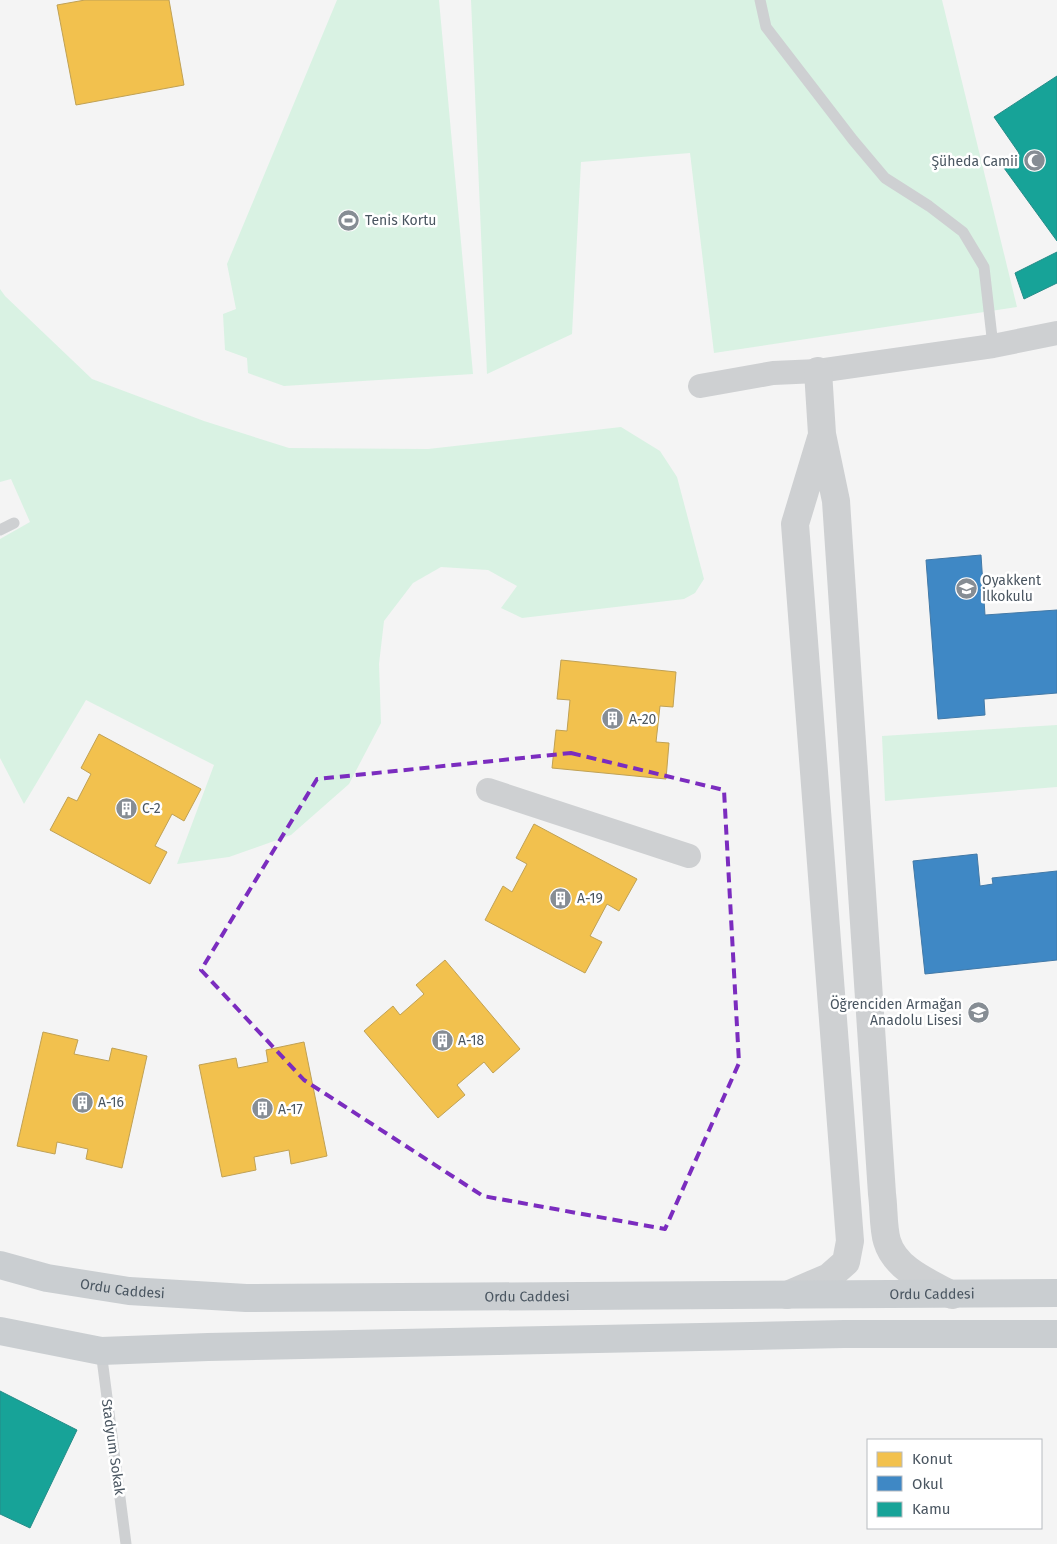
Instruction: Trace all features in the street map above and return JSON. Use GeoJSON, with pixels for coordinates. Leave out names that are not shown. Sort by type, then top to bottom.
{"type":"FeatureCollection","features":[{"type":"Feature","properties":{"kind":"main road","name":"Ordu Caddesi"},"geometry":{"type":"LineString","coordinates":[[0,1265],[47,1278],[130,1290],[246,1298],[1057,1294]]}},
{"type":"Feature","properties":{"kind":"main road"},"geometry":{"type":"LineString","coordinates":[[0,1331],[101,1351],[228,1346],[834,1334],[1057,1334]]}},
{"type":"Feature","properties":{"kind":"street"},"geometry":{"type":"LineString","coordinates":[[700,386],[773,373],[818,370],[993,346],[1057,333]]}},
{"type":"Feature","properties":{"kind":"street"},"geometry":{"type":"LineString","coordinates":[[818,370],[822,434],[836,501],[882,1194],[887,1241],[898,1261],[917,1276],[952,1295]]}},
{"type":"Feature","properties":{"kind":"street"},"geometry":{"type":"LineString","coordinates":[[786,1295],[829,1277],[846,1262],[850,1241],[795,524],[822,434]]}},
{"type":"Feature","properties":{"kind":"street"},"geometry":{"type":"LineString","coordinates":[[488,790],[689,856]]}},
{"type":"Feature","properties":{"kind":"lane"},"geometry":{"type":"LineString","coordinates":[[760,0],[766,27],[853,140],[886,178],[929,206],[963,232],[984,267],[993,346]]}},
{"type":"Feature","properties":{"kind":"lane"},"geometry":{"type":"LineString","coordinates":[[0,530],[14,523]]}},
{"type":"Feature","properties":{"kind":"lane","name":"Stadyum Sokak"},"geometry":{"type":"LineString","coordinates":[[101,1351],[126,1544]]}},
{"type":"Feature","properties":{"kind":"highlighted area"},"geometry":{"type":"Polygon","coordinates":[[[571,753],[724,790],[739,1063],[665,1229],[483,1196],[304,1080],[201,970],[317,779],[571,753]]]}},
{"type":"Feature","properties":{"kind":"green space"},"geometry":{"type":"Polygon","coordinates":[[[337,0],[439,0],[473,374],[284,386],[248,373],[247,358],[225,350],[223,314],[236,309],[227,264],[337,0]]]}},
{"type":"Feature","properties":{"kind":"green space"},"geometry":{"type":"Polygon","coordinates":[[[471,0],[942,0],[1017,307],[714,353],[690,153],[581,162],[572,334],[487,374],[471,0]]]}},
{"type":"Feature","properties":{"kind":"green space"},"geometry":{"type":"Polygon","coordinates":[[[0,289],[5,296],[92,379],[204,421],[289,448],[428,449],[621,427],[660,451],[677,477],[704,579],[695,593],[684,599],[522,618],[501,608],[517,586],[488,570],[441,567],[413,583],[384,621],[379,664],[381,723],[349,784],[291,835],[229,857],[177,864],[214,765],[86,700],[24,804],[0,758],[0,539],[30,522],[11,479],[0,482],[0,289]]]}},
{"type":"Feature","properties":{"kind":"green space"},"geometry":{"type":"Polygon","coordinates":[[[1057,725],[1057,787],[885,801],[882,736],[1057,725]]]}},
{"type":"Feature","properties":{"kind":"building: Konut"},"geometry":{"type":"Polygon","coordinates":[[[85,0],[169,0],[184,85],[76,105],[57,5],[85,0]]]}},
{"type":"Feature","properties":{"kind":"building: Konut","name":"A-20"},"geometry":{"type":"Polygon","coordinates":[[[561,660],[676,672],[673,707],[660,706],[656,742],[669,743],[666,779],[552,768],[556,730],[567,731],[570,700],[557,699],[561,660]]]}},
{"type":"Feature","properties":{"kind":"building: Konut","name":"C-2"},"geometry":{"type":"Polygon","coordinates":[[[99,734],[201,789],[184,821],[172,814],[155,846],[167,852],[150,884],[50,830],[68,797],[77,801],[91,774],[81,768],[99,734]]]}},
{"type":"Feature","properties":{"kind":"building: Konut","name":"A-19"},"geometry":{"type":"Polygon","coordinates":[[[534,824],[637,879],[619,911],[607,904],[590,936],[602,942],[585,973],[485,920],[503,886],[512,892],[527,864],[516,858],[534,824]]]}},
{"type":"Feature","properties":{"kind":"building: Konut","name":"A-18"},"geometry":{"type":"Polygon","coordinates":[[[445,960],[520,1049],[493,1073],[484,1062],[457,1085],[465,1095],[438,1118],[364,1031],[393,1006],[400,1015],[424,994],[416,985],[445,960]]]}},
{"type":"Feature","properties":{"kind":"building: Konut","name":"A-16"},"geometry":{"type":"Polygon","coordinates":[[[43,1032],[78,1040],[74,1054],[109,1061],[112,1048],[147,1056],[122,1168],[86,1159],[88,1149],[57,1142],[55,1154],[17,1146],[43,1032]]]}},
{"type":"Feature","properties":{"kind":"building: Konut","name":"A-17"},"geometry":{"type":"Polygon","coordinates":[[[304,1042],[327,1156],[291,1164],[289,1150],[254,1157],[256,1170],[222,1177],[199,1065],[236,1058],[238,1068],[268,1062],[266,1050],[304,1042]]]}},
{"type":"Feature","properties":{"kind":"building: Okul"},"geometry":{"type":"Polygon","coordinates":[[[981,555],[985,615],[1057,610],[1057,693],[984,699],[985,715],[938,719],[926,560],[981,555]]]}},
{"type":"Feature","properties":{"kind":"building: Okul"},"geometry":{"type":"Polygon","coordinates":[[[977,854],[980,886],[993,884],[992,878],[1057,871],[1057,960],[925,974],[913,861],[977,854]]]}},
{"type":"Feature","properties":{"kind":"building: Kamu","name":"Şüheda Camii"},"geometry":{"type":"Polygon","coordinates":[[[1057,76],[1057,241],[1004,168],[1019,153],[994,117],[1057,76]]]}},
{"type":"Feature","properties":{"kind":"building: Kamu"},"geometry":{"type":"Polygon","coordinates":[[[1057,252],[1057,283],[1024,299],[1015,273],[1057,252]]]}},
{"type":"Feature","properties":{"kind":"building: Kamu"},"geometry":{"type":"Polygon","coordinates":[[[0,1391],[77,1430],[30,1528],[0,1514],[0,1391]]]}},
{"type":"Feature","properties":{"kind":"place","name":"Şüheda Camii"},"geometry":{"type":"Point","coordinates":[1034,161]}},
{"type":"Feature","properties":{"kind":"place","name":"Tenis Kortu"},"geometry":{"type":"Point","coordinates":[349,220]}},
{"type":"Feature","properties":{"kind":"place","name":"Oyakkent İlkokulu"},"geometry":{"type":"Point","coordinates":[966,588]}},
{"type":"Feature","properties":{"kind":"place","name":"A-20"},"geometry":{"type":"Point","coordinates":[613,719]}},
{"type":"Feature","properties":{"kind":"place","name":"C-2"},"geometry":{"type":"Point","coordinates":[126,808]}},
{"type":"Feature","properties":{"kind":"place","name":"A-19"},"geometry":{"type":"Point","coordinates":[561,898]}},
{"type":"Feature","properties":{"kind":"place","name":"Öğrenciden Armağan Anadolu Lisesi"},"geometry":{"type":"Point","coordinates":[978,1012]}},
{"type":"Feature","properties":{"kind":"place","name":"A-18"},"geometry":{"type":"Point","coordinates":[442,1040]}},
{"type":"Feature","properties":{"kind":"place","name":"A-16"},"geometry":{"type":"Point","coordinates":[82,1102]}},
{"type":"Feature","properties":{"kind":"place","name":"A-17"},"geometry":{"type":"Point","coordinates":[262,1109]}}]}
